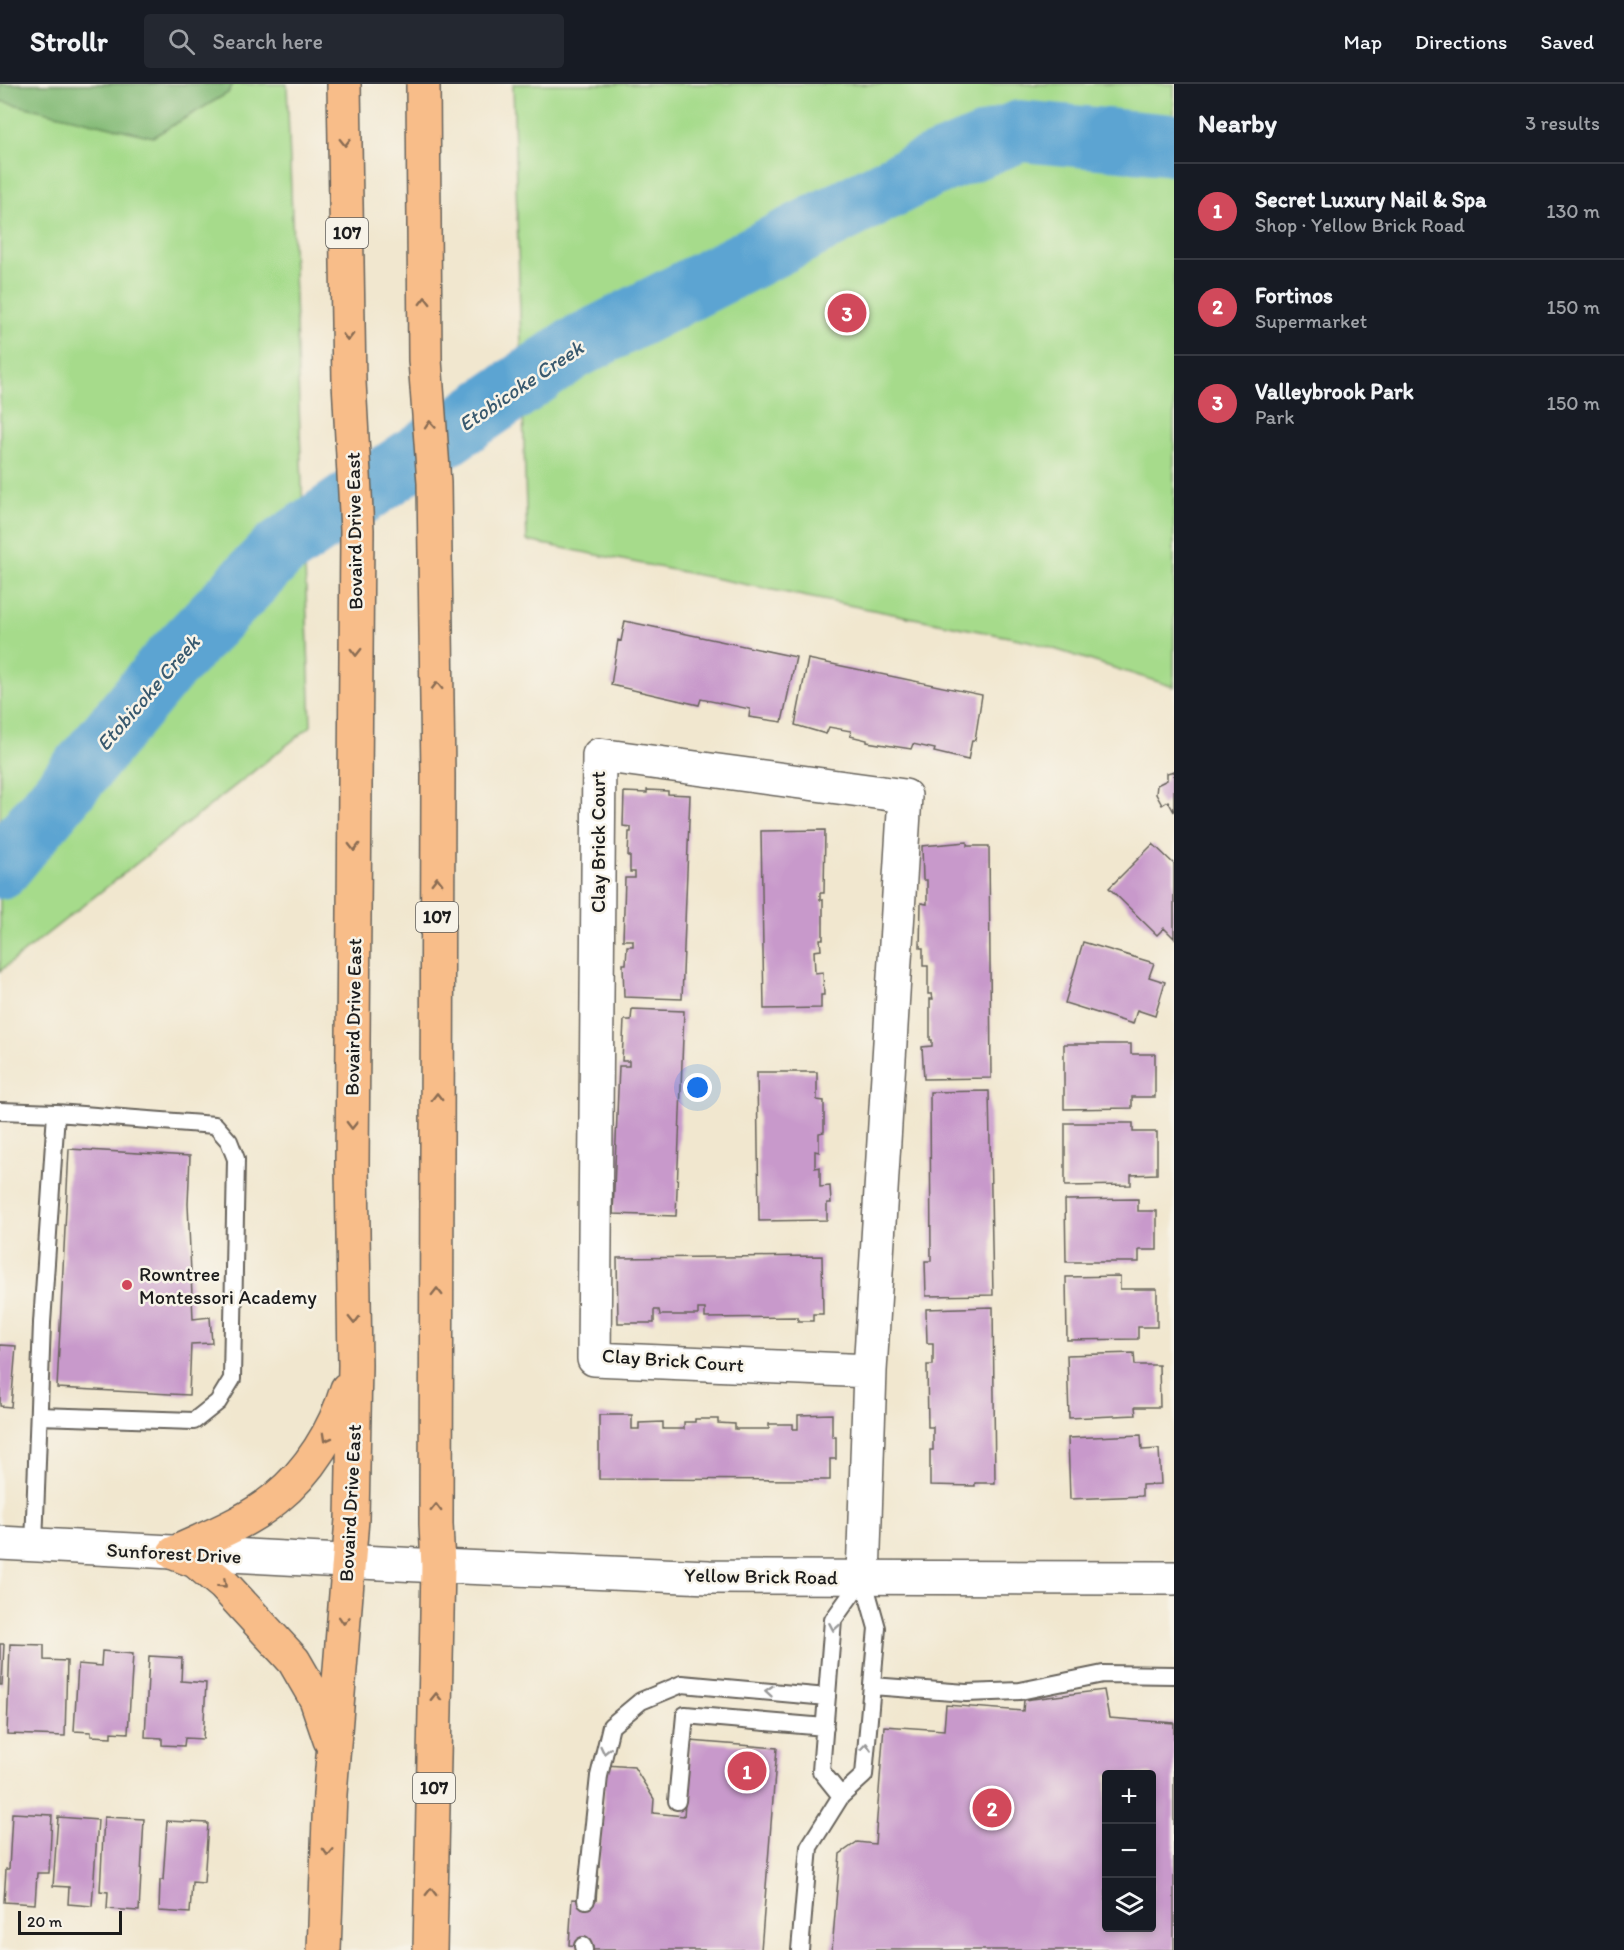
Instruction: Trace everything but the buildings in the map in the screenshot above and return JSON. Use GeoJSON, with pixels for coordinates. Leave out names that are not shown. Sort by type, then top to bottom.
{"type":"FeatureCollection","features":[{"type":"Feature","properties":{"kind":"main road","name":"Bovaird Drive East"},"geometry":{"type":"LineString","coordinates":[[324,1950],[334,1749],[352,1519],[355,1365],[352,1155],[357,530],[349,382],[344,84]]}},
{"type":"Feature","properties":{"kind":"main road","name":"107"},"geometry":{"type":"LineString","coordinates":[[423,84],[425,360],[434,483],[438,775],[436,1524],[438,1566],[430,1950]]}},
{"type":"Feature","properties":{"kind":"main road"},"geometry":{"type":"LineString","coordinates":[[174,1553],[244,1520],[275,1499],[295,1481],[320,1447],[341,1410],[355,1365]]}},
{"type":"Feature","properties":{"kind":"main road"},"geometry":{"type":"LineString","coordinates":[[174,1553],[195,1561],[224,1585],[294,1661],[316,1700],[334,1749]]}},
{"type":"Feature","properties":{"kind":"street","name":"Clay Brick Court"},"geometry":{"type":"LineString","coordinates":[[863,1578],[870,1371],[905,796],[599,755],[594,1359],[870,1371]]}},
{"type":"Feature","properties":{"kind":"street","name":"Sunforest Drive"},"geometry":{"type":"LineString","coordinates":[[0,1543],[348,1561]]}},
{"type":"Feature","properties":{"kind":"street","name":"Yellow Brick Road"},"geometry":{"type":"LineString","coordinates":[[348,1561],[709,1576],[1174,1578]]}},
{"type":"Feature","properties":{"kind":"lane"},"geometry":{"type":"LineString","coordinates":[[0,1111],[215,1125],[229,1141],[236,1159],[232,1379],[218,1402],[194,1420],[39,1416]]}},
{"type":"Feature","properties":{"kind":"lane"},"geometry":{"type":"LineString","coordinates":[[34,1545],[42,1323],[56,1113]]}},
{"type":"Feature","properties":{"kind":"lane"},"geometry":{"type":"LineString","coordinates":[[800,1950],[809,1847],[842,1796],[864,1775],[877,1628],[863,1578]]}},
{"type":"Feature","properties":{"kind":"lane"},"geometry":{"type":"LineString","coordinates":[[842,1796],[821,1771],[833,1620],[863,1578]]}},
{"type":"Feature","properties":{"kind":"lane"},"geometry":{"type":"LineString","coordinates":[[872,1686],[966,1694],[1020,1691],[1103,1674],[1174,1675]]}},
{"type":"Feature","properties":{"kind":"lane"},"geometry":{"type":"LineString","coordinates":[[586,1900],[599,1776],[611,1726],[641,1701],[682,1684],[827,1697]]}},
{"type":"Feature","properties":{"kind":"lane"},"geometry":{"type":"LineString","coordinates":[[678,1801],[685,1714],[825,1726]]}},
{"type":"Feature","properties":{"kind":"green space"},"geometry":{"type":"Polygon","coordinates":[[[0,84],[287,84],[311,726],[0,971],[0,84]]]}},
{"type":"Feature","properties":{"kind":"green space"},"geometry":{"type":"Polygon","coordinates":[[[0,84],[233,84],[228,93],[153,137],[0,101],[0,84]]]}},
{"type":"Feature","properties":{"kind":"green space"},"geometry":{"type":"Polygon","coordinates":[[[513,84],[1174,84],[1174,687],[1029,641],[527,541],[513,84]]]}},
{"type":"Feature","properties":{"kind":"waterway","name":"Etobicoke Creek"},"geometry":{"type":"LineString","coordinates":[[0,868],[165,669],[278,551],[573,349],[930,167],[1020,131],[1174,145]]}},
{"type":"Feature","properties":{"kind":"place","name":"Valleybrook Park"},"geometry":{"type":"Point","coordinates":[847,313]}},
{"type":"Feature","properties":{"kind":"place","name":"Rowntree Montessori Academy"},"geometry":{"type":"Point","coordinates":[127,1285]}},
{"type":"Feature","properties":{"kind":"place","name":"Secret Luxury Nail & Spa"},"geometry":{"type":"Point","coordinates":[747,1771]}},
{"type":"Feature","properties":{"kind":"place","name":"Fortinos"},"geometry":{"type":"Point","coordinates":[992,1808]}}]}
